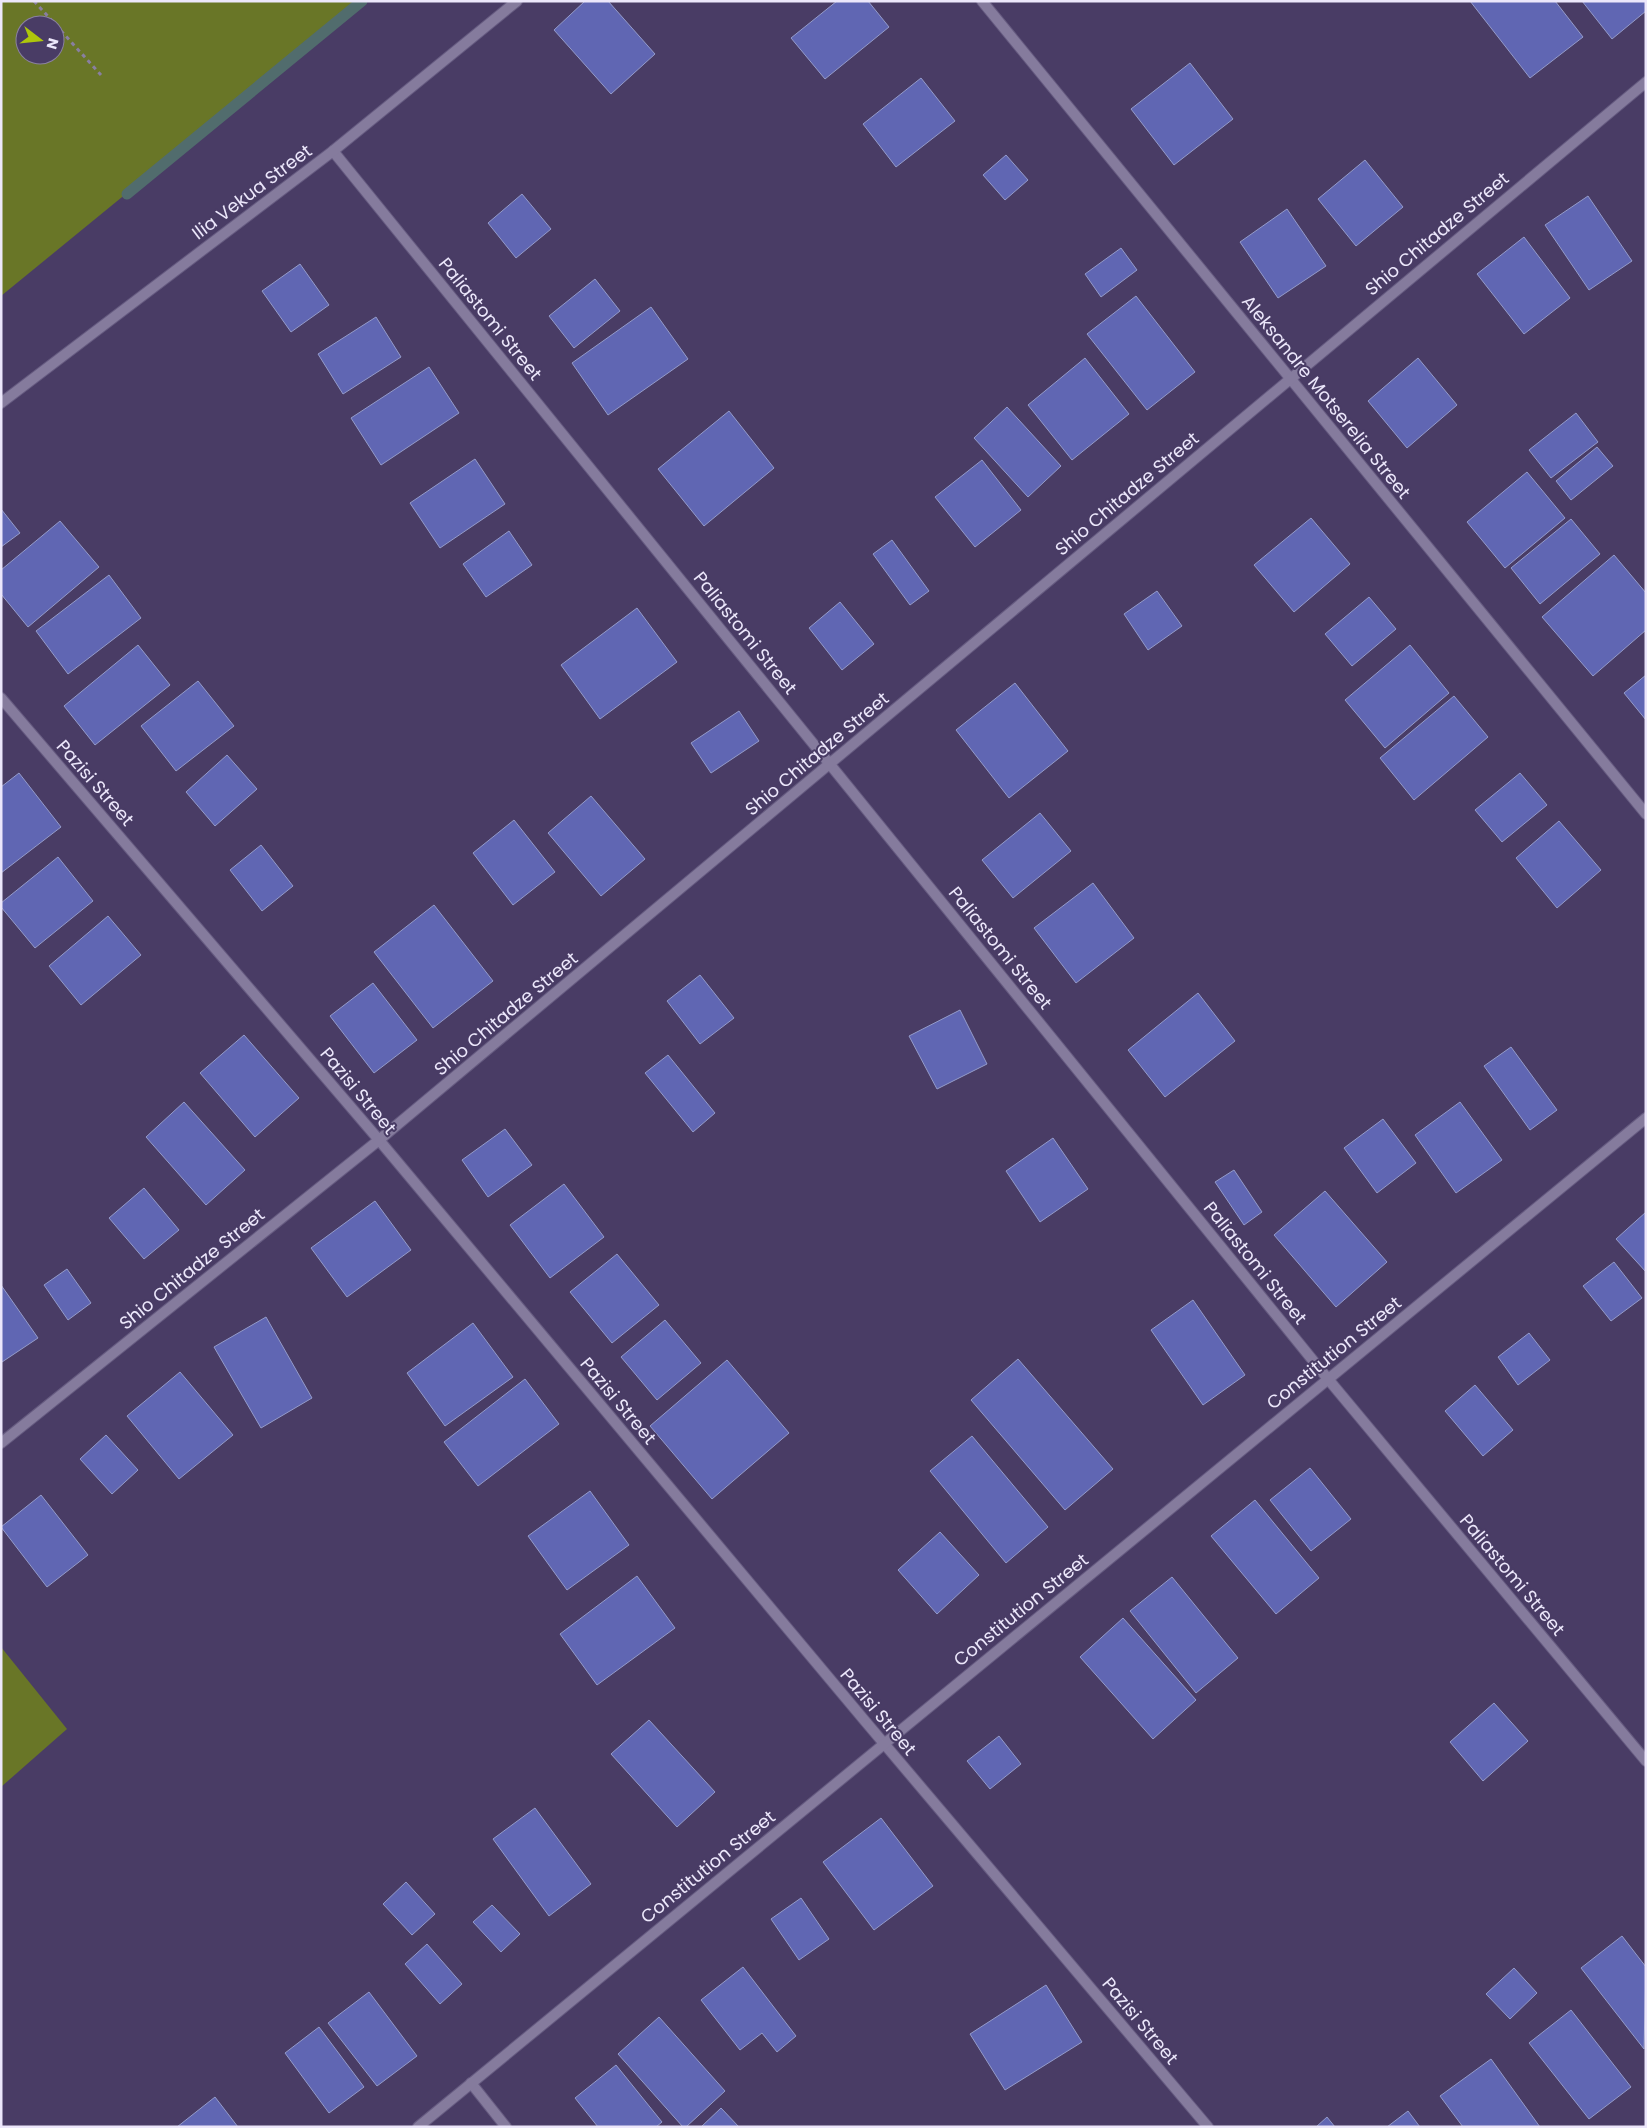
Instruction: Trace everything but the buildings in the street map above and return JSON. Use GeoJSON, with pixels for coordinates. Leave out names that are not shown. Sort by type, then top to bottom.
{"type":"FeatureCollection","features":[{"type":"Feature","properties":{"kind":"street","name":"Ilia Vekua Street"},"geometry":{"type":"LineString","coordinates":[[1,403],[333,151],[517,1]]}},
{"type":"Feature","properties":{"kind":"street","name":"Aleksandre Motserelia Street"},"geometry":{"type":"LineString","coordinates":[[982,1],[1646,814]]}},
{"type":"Feature","properties":{"kind":"street","name":"Shio Chitadze Street"},"geometry":{"type":"LineString","coordinates":[[1,1443],[379,1140],[1646,82]]}},
{"type":"Feature","properties":{"kind":"street","name":"Paliastomi Street"},"geometry":{"type":"LineString","coordinates":[[333,151],[1328,1379],[1646,1761]]}},
{"type":"Feature","properties":{"kind":"street","name":"Pazisi Street"},"geometry":{"type":"LineString","coordinates":[[1,698],[379,1140],[884,1744],[1208,2127]]}},
{"type":"Feature","properties":{"kind":"street","name":"Constitution Street"},"geometry":{"type":"LineString","coordinates":[[418,2127],[1646,1118]]}},
{"type":"Feature","properties":{"kind":"street"},"geometry":{"type":"LineString","coordinates":[[471,2083],[506,2127]]}},
{"type":"Feature","properties":{"kind":"path"},"geometry":{"type":"LineString","coordinates":[[34,1],[101,74]]}},
{"type":"Feature","properties":{"kind":"green space"},"geometry":{"type":"Polygon","coordinates":[[[1,1],[362,1],[1,296],[1,1]]]}},
{"type":"Feature","properties":{"kind":"green space"},"geometry":{"type":"Polygon","coordinates":[[[1,1647],[67,1729],[1,1787],[1,1647]]]}},
{"type":"Feature","properties":{"kind":"waterway"},"geometry":{"type":"LineString","coordinates":[[127,194],[362,1]]}}]}
